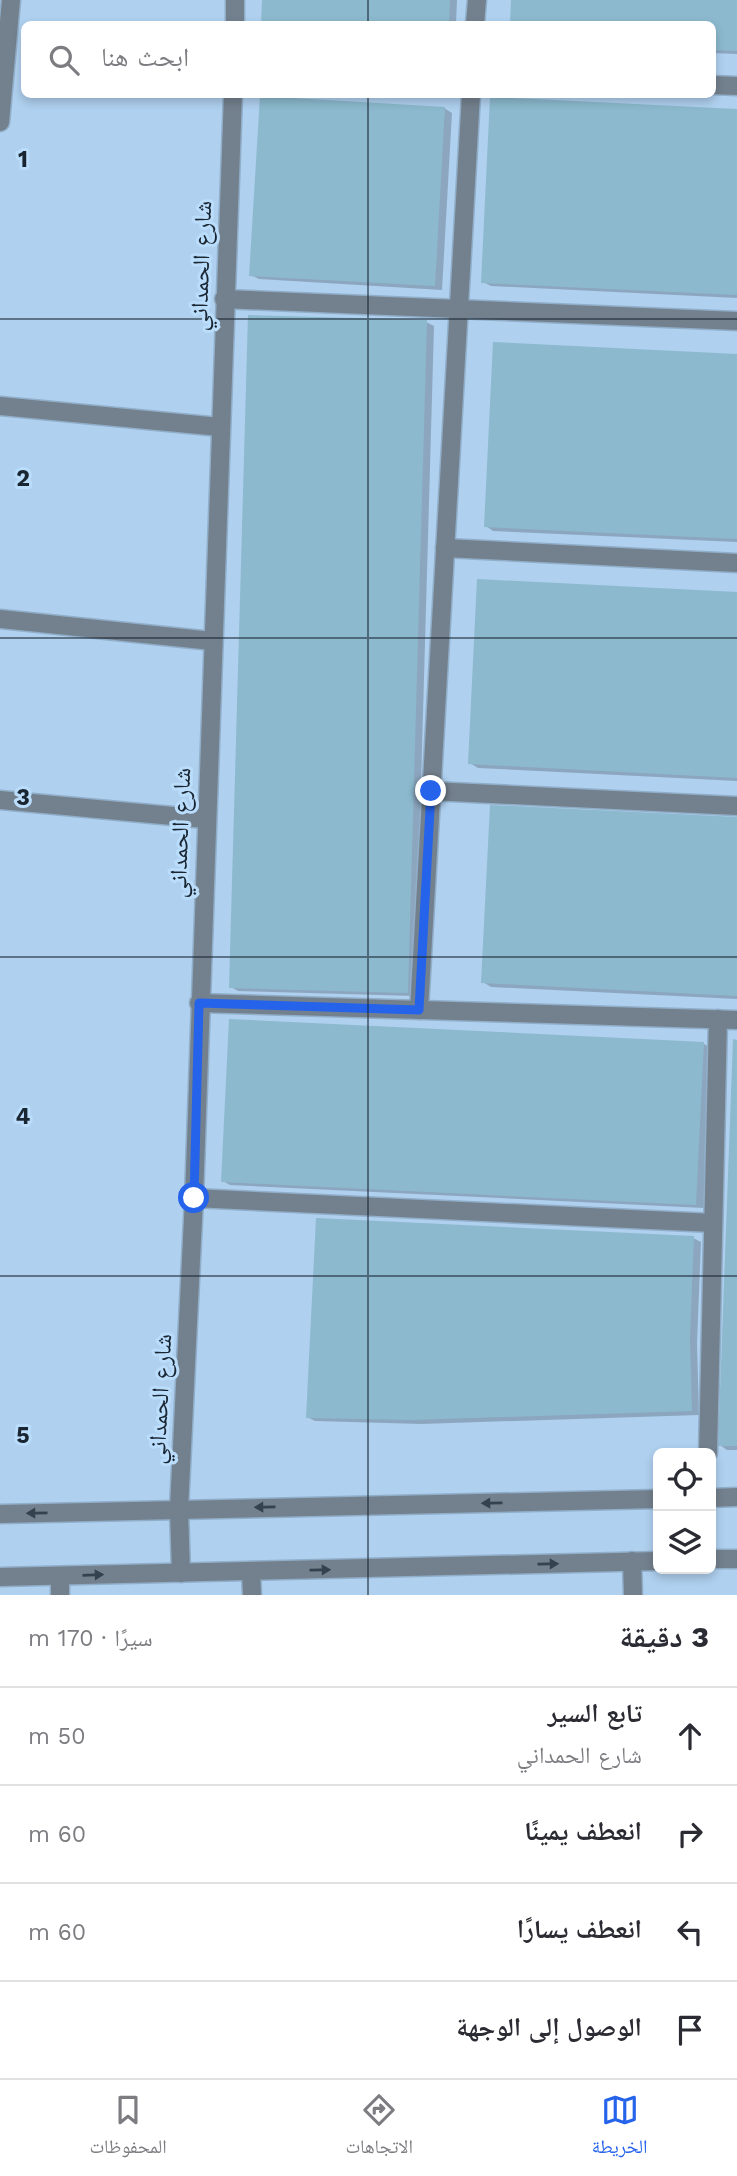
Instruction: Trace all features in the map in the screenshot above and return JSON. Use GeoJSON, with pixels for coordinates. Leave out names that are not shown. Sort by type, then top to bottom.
{"type":"FeatureCollection","features":[{"type":"Feature","properties":{"kind":"street"},"geometry":{"type":"LineString","coordinates":[[0,122],[10,0]]}},
{"type":"Feature","properties":{"kind":"street"},"geometry":{"type":"LineString","coordinates":[[235,0],[235,21]]}},
{"type":"Feature","properties":{"kind":"street"},"geometry":{"type":"LineString","coordinates":[[475,21],[477,0]]}},
{"type":"Feature","properties":{"kind":"street"},"geometry":{"type":"LineString","coordinates":[[716,85],[737,86]]}},
{"type":"Feature","properties":{"kind":"street","name":"شارع الحمداني"},"geometry":{"type":"LineString","coordinates":[[181,1573],[179,1509],[194,1198],[205,819],[233,98]]}},
{"type":"Feature","properties":{"kind":"street"},"geometry":{"type":"LineString","coordinates":[[419,1010],[471,98]]}},
{"type":"Feature","properties":{"kind":"street"},"geometry":{"type":"LineString","coordinates":[[224,299],[737,321]]}},
{"type":"Feature","properties":{"kind":"street"},"geometry":{"type":"LineString","coordinates":[[0,406],[220,428]]}},
{"type":"Feature","properties":{"kind":"street"},"geometry":{"type":"LineString","coordinates":[[445,548],[737,563]]}},
{"type":"Feature","properties":{"kind":"street"},"geometry":{"type":"LineString","coordinates":[[0,619],[212,642]]}},
{"type":"Feature","properties":{"kind":"street"},"geometry":{"type":"LineString","coordinates":[[431,791],[737,806]]}},
{"type":"Feature","properties":{"kind":"street"},"geometry":{"type":"LineString","coordinates":[[0,800],[205,819]]}},
{"type":"Feature","properties":{"kind":"street"},"geometry":{"type":"LineString","coordinates":[[199,1003],[737,1020]]}},
{"type":"Feature","properties":{"kind":"street"},"geometry":{"type":"LineString","coordinates":[[708,1448],[718,1020]]}},
{"type":"Feature","properties":{"kind":"street"},"geometry":{"type":"LineString","coordinates":[[194,1198],[713,1223]]}},
{"type":"Feature","properties":{"kind":"street"},"geometry":{"type":"LineString","coordinates":[[716,1498],[737,1497]]}},
{"type":"Feature","properties":{"kind":"street"},"geometry":{"type":"LineString","coordinates":[[0,1514],[653,1499]]}},
{"type":"Feature","properties":{"kind":"street"},"geometry":{"type":"LineString","coordinates":[[716,1559],[737,1559]]}},
{"type":"Feature","properties":{"kind":"street"},"geometry":{"type":"LineString","coordinates":[[632,1561],[633,1595]]}},
{"type":"Feature","properties":{"kind":"street"},"geometry":{"type":"LineString","coordinates":[[0,1577],[653,1561]]}},
{"type":"Feature","properties":{"kind":"street"},"geometry":{"type":"LineString","coordinates":[[251,1571],[252,1595]]}},
{"type":"Feature","properties":{"kind":"street"},"geometry":{"type":"LineString","coordinates":[[60,1576],[60,1595]]}},
{"type":"Feature","properties":{"kind":"building"},"geometry":{"type":"Polygon","coordinates":[[[262,0],[450,0],[449,21],[261,21],[262,0]]]}},
{"type":"Feature","properties":{"kind":"building"},"geometry":{"type":"Polygon","coordinates":[[[511,0],[737,0],[737,51],[716,50],[716,21],[510,21],[511,0]]]}},
{"type":"Feature","properties":{"kind":"building"},"geometry":{"type":"Polygon","coordinates":[[[260,98],[445,107],[435,286],[249,276],[260,98]]]}},
{"type":"Feature","properties":{"kind":"building"},"geometry":{"type":"Polygon","coordinates":[[[490,98],[737,109],[737,295],[481,283],[490,98]]]}},
{"type":"Feature","properties":{"kind":"building"},"geometry":{"type":"Polygon","coordinates":[[[248,315],[427,320],[408,993],[229,988],[248,315]]]}},
{"type":"Feature","properties":{"kind":"building"},"geometry":{"type":"Polygon","coordinates":[[[493,342],[737,354],[737,539],[484,527],[493,342]]]}},
{"type":"Feature","properties":{"kind":"building"},"geometry":{"type":"Polygon","coordinates":[[[477,579],[737,592],[737,778],[468,764],[477,579]]]}},
{"type":"Feature","properties":{"kind":"building"},"geometry":{"type":"Polygon","coordinates":[[[490,805],[737,817],[737,996],[481,983],[490,805]]]}},
{"type":"Feature","properties":{"kind":"building"},"geometry":{"type":"Polygon","coordinates":[[[229,1019],[704,1042],[696,1205],[221,1182],[229,1019]]]}},
{"type":"Feature","properties":{"kind":"building"},"geometry":{"type":"Polygon","coordinates":[[[733,1039],[737,1040],[737,1446],[718,1446],[733,1039]]]}},
{"type":"Feature","properties":{"kind":"building"},"geometry":{"type":"Polygon","coordinates":[[[316,1218],[694,1236],[690,1338],[692,1411],[412,1420],[306,1418],[316,1218]]]}},
{"type":"Feature","properties":{"kind":"route"},"geometry":{"type":"LineString","coordinates":[[194,1198],[199,1003],[419,1010],[431,791]]}}]}
